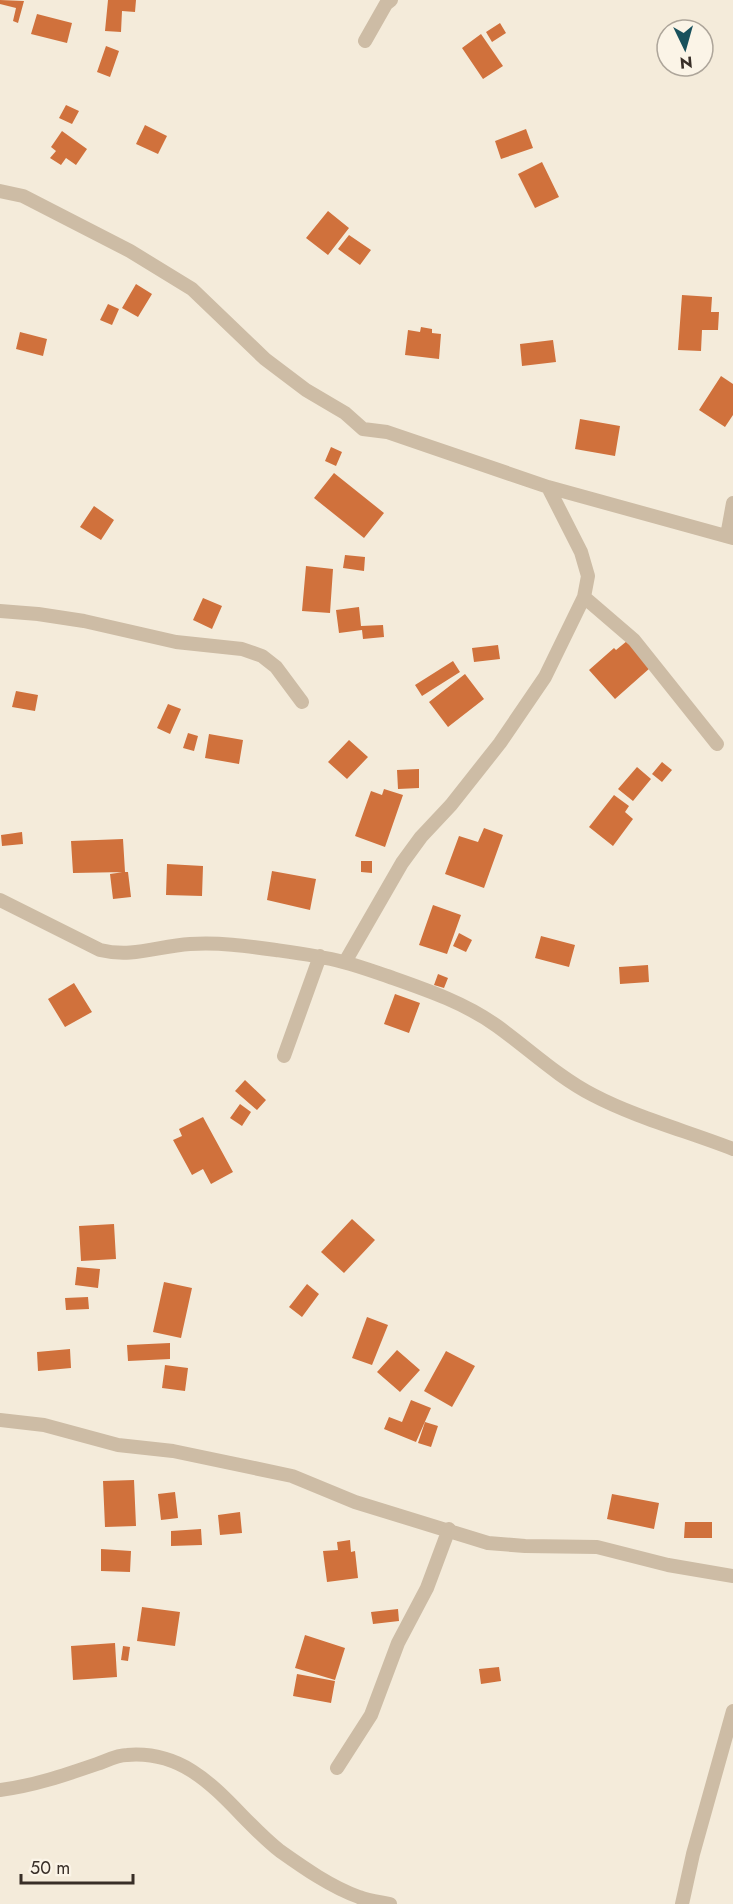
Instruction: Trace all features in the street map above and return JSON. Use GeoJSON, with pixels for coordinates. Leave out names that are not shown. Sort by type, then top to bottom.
{"type":"FeatureCollection","features":[{"type":"Feature","properties":{"kind":"street"},"geometry":{"type":"LineString","coordinates":[[365,41],[386,4],[391,0]]}},
{"type":"Feature","properties":{"kind":"street"},"geometry":{"type":"LineString","coordinates":[[0,191],[23,196],[129,252],[192,289],[265,359],[306,390],[345,413],[363,429],[387,432],[548,487],[730,537],[733,503]]}},
{"type":"Feature","properties":{"kind":"street"},"geometry":{"type":"LineString","coordinates":[[345,962],[402,863],[500,743],[545,677],[584,597],[588,576],[586,568],[548,487]]}},
{"type":"Feature","properties":{"kind":"street"},"geometry":{"type":"LineString","coordinates":[[584,597],[634,640],[717,744]]}},
{"type":"Feature","properties":{"kind":"street"},"geometry":{"type":"LineString","coordinates":[[0,611],[72,619],[176,642],[242,649],[262,656],[276,667],[303,702]]}},
{"type":"Feature","properties":{"kind":"street"},"geometry":{"type":"LineString","coordinates":[[0,900],[100,950],[116,954],[189,944],[220,943],[320,956],[345,962],[409,984],[474,1011],[498,1026],[527,1051],[568,1080],[593,1095],[733,1149]]}},
{"type":"Feature","properties":{"kind":"street"},"geometry":{"type":"LineString","coordinates":[[284,1056],[320,956]]}},
{"type":"Feature","properties":{"kind":"street"},"geometry":{"type":"LineString","coordinates":[[0,1420],[44,1425],[118,1445],[173,1451],[292,1476],[355,1502],[449,1529],[488,1543],[597,1547],[668,1565],[733,1576]]}},
{"type":"Feature","properties":{"kind":"street"},"geometry":{"type":"LineString","coordinates":[[336,1768],[371,1715],[398,1642],[427,1588],[449,1529]]}},
{"type":"Feature","properties":{"kind":"street"},"geometry":{"type":"LineString","coordinates":[[682,1904],[693,1854],[733,1711]]}},
{"type":"Feature","properties":{"kind":"street"},"geometry":{"type":"LineString","coordinates":[[0,1790],[27,1787],[126,1755],[149,1756],[176,1763],[201,1776],[279,1850],[313,1873],[360,1898],[390,1904]]}},
{"type":"Feature","properties":{"kind":"building"},"geometry":{"type":"Polygon","coordinates":[[[0,0],[24,1],[18,23],[13,21],[16,8],[0,4],[0,0]]]}},
{"type":"Feature","properties":{"kind":"building"},"geometry":{"type":"Polygon","coordinates":[[[108,0],[136,0],[135,12],[122,11],[121,32],[105,31],[108,0]]]}},
{"type":"Feature","properties":{"kind":"building"},"geometry":{"type":"Polygon","coordinates":[[[37,14],[72,23],[67,43],[31,34],[37,14]]]}},
{"type":"Feature","properties":{"kind":"building"},"geometry":{"type":"Polygon","coordinates":[[[500,23],[506,33],[492,42],[486,32],[500,23]]]}},
{"type":"Feature","properties":{"kind":"building"},"geometry":{"type":"Polygon","coordinates":[[[481,34],[503,66],[483,79],[462,48],[481,34]]]}},
{"type":"Feature","properties":{"kind":"building"},"geometry":{"type":"Polygon","coordinates":[[[106,46],[119,51],[110,77],[97,72],[106,46]]]}},
{"type":"Feature","properties":{"kind":"building"},"geometry":{"type":"Polygon","coordinates":[[[66,105],[79,111],[72,124],[59,118],[66,105]]]}},
{"type":"Feature","properties":{"kind":"building"},"geometry":{"type":"Polygon","coordinates":[[[145,125],[167,136],[158,154],[136,144],[145,125]]]}},
{"type":"Feature","properties":{"kind":"building"},"geometry":{"type":"Polygon","coordinates":[[[526,129],[533,148],[501,159],[495,141],[526,129]]]}},
{"type":"Feature","properties":{"kind":"building"},"geometry":{"type":"Polygon","coordinates":[[[62,131],[87,149],[76,165],[66,158],[61,165],[50,158],[56,151],[51,147],[62,131]]]}},
{"type":"Feature","properties":{"kind":"building"},"geometry":{"type":"Polygon","coordinates":[[[542,162],[559,197],[535,208],[518,174],[542,162]]]}},
{"type":"Feature","properties":{"kind":"building"},"geometry":{"type":"Polygon","coordinates":[[[328,211],[349,228],[328,255],[306,238],[328,211]]]}},
{"type":"Feature","properties":{"kind":"building"},"geometry":{"type":"Polygon","coordinates":[[[349,235],[371,250],[360,265],[338,249],[349,235]]]}},
{"type":"Feature","properties":{"kind":"building"},"geometry":{"type":"Polygon","coordinates":[[[136,284],[152,294],[138,317],[122,308],[136,284]]]}},
{"type":"Feature","properties":{"kind":"building"},"geometry":{"type":"Polygon","coordinates":[[[682,295],[712,297],[711,312],[719,312],[718,330],[702,330],[701,351],[678,350],[682,295]]]}},
{"type":"Feature","properties":{"kind":"building"},"geometry":{"type":"Polygon","coordinates":[[[108,304],[119,309],[112,325],[100,320],[108,304]]]}},
{"type":"Feature","properties":{"kind":"building"},"geometry":{"type":"Polygon","coordinates":[[[421,327],[432,329],[432,333],[441,334],[439,359],[405,355],[408,330],[420,332],[421,327]]]}},
{"type":"Feature","properties":{"kind":"building"},"geometry":{"type":"Polygon","coordinates":[[[20,332],[47,339],[43,356],[16,349],[20,332]]]}},
{"type":"Feature","properties":{"kind":"building"},"geometry":{"type":"Polygon","coordinates":[[[553,340],[556,362],[522,366],[520,344],[553,340]]]}},
{"type":"Feature","properties":{"kind":"building"},"geometry":{"type":"Polygon","coordinates":[[[721,376],[733,384],[733,415],[725,427],[699,410],[721,376]]]}},
{"type":"Feature","properties":{"kind":"building"},"geometry":{"type":"Polygon","coordinates":[[[580,419],[620,426],[615,456],[575,449],[580,419]]]}},
{"type":"Feature","properties":{"kind":"building"},"geometry":{"type":"Polygon","coordinates":[[[331,447],[342,452],[336,466],[325,461],[331,447]]]}},
{"type":"Feature","properties":{"kind":"building"},"geometry":{"type":"Polygon","coordinates":[[[334,473],[384,513],[364,538],[314,498],[334,473]]]}},
{"type":"Feature","properties":{"kind":"building"},"geometry":{"type":"Polygon","coordinates":[[[94,506],[114,520],[101,540],[80,527],[94,506]]]}},
{"type":"Feature","properties":{"kind":"building"},"geometry":{"type":"Polygon","coordinates":[[[345,555],[365,557],[364,571],[343,568],[345,555]]]}},
{"type":"Feature","properties":{"kind":"building"},"geometry":{"type":"Polygon","coordinates":[[[306,566],[333,569],[330,613],[302,611],[306,566]]]}},
{"type":"Feature","properties":{"kind":"building"},"geometry":{"type":"Polygon","coordinates":[[[203,598],[222,606],[212,629],[193,620],[203,598]]]}},
{"type":"Feature","properties":{"kind":"building"},"geometry":{"type":"Polygon","coordinates":[[[359,607],[361,626],[383,625],[384,637],[363,639],[362,630],[339,633],[336,610],[359,607]]]}},
{"type":"Feature","properties":{"kind":"building"},"geometry":{"type":"Polygon","coordinates":[[[627,641],[650,668],[615,699],[589,670],[614,648],[616,650],[627,641]]]}},
{"type":"Feature","properties":{"kind":"building"},"geometry":{"type":"Polygon","coordinates":[[[498,645],[500,659],[474,662],[472,648],[498,645]]]}},
{"type":"Feature","properties":{"kind":"building"},"geometry":{"type":"Polygon","coordinates":[[[453,661],[460,672],[422,696],[415,685],[453,661]]]}},
{"type":"Feature","properties":{"kind":"building"},"geometry":{"type":"Polygon","coordinates":[[[465,674],[484,699],[448,727],[429,702],[465,674]]]}},
{"type":"Feature","properties":{"kind":"building"},"geometry":{"type":"Polygon","coordinates":[[[16,691],[38,695],[35,711],[12,707],[16,691]]]}},
{"type":"Feature","properties":{"kind":"building"},"geometry":{"type":"Polygon","coordinates":[[[168,704],[181,709],[170,734],[157,728],[168,704]]]}},
{"type":"Feature","properties":{"kind":"building"},"geometry":{"type":"Polygon","coordinates":[[[188,733],[198,736],[194,751],[183,748],[188,733]]]}},
{"type":"Feature","properties":{"kind":"building"},"geometry":{"type":"Polygon","coordinates":[[[209,734],[243,740],[239,764],[205,758],[209,734]]]}},
{"type":"Feature","properties":{"kind":"building"},"geometry":{"type":"Polygon","coordinates":[[[349,740],[368,757],[347,779],[328,762],[349,740]]]}},
{"type":"Feature","properties":{"kind":"building"},"geometry":{"type":"Polygon","coordinates":[[[662,762],[672,770],[662,782],[652,774],[662,762]]]}},
{"type":"Feature","properties":{"kind":"building"},"geometry":{"type":"Polygon","coordinates":[[[637,767],[651,779],[633,801],[618,789],[637,767]]]}},
{"type":"Feature","properties":{"kind":"building"},"geometry":{"type":"Polygon","coordinates":[[[419,769],[419,788],[398,789],[397,770],[419,769]]]}},
{"type":"Feature","properties":{"kind":"building"},"geometry":{"type":"Polygon","coordinates":[[[384,789],[403,795],[385,847],[355,836],[371,791],[382,795],[384,789]]]}},
{"type":"Feature","properties":{"kind":"building"},"geometry":{"type":"Polygon","coordinates":[[[614,795],[629,806],[625,812],[633,819],[613,846],[589,827],[614,795]]]}},
{"type":"Feature","properties":{"kind":"building"},"geometry":{"type":"Polygon","coordinates":[[[484,828],[503,835],[484,888],[445,874],[459,836],[478,842],[484,828]]]}},
{"type":"Feature","properties":{"kind":"building"},"geometry":{"type":"Polygon","coordinates":[[[22,832],[23,844],[2,846],[1,835],[22,832]]]}},
{"type":"Feature","properties":{"kind":"building"},"geometry":{"type":"Polygon","coordinates":[[[123,839],[125,872],[73,873],[71,841],[123,839]]]}},
{"type":"Feature","properties":{"kind":"building"},"geometry":{"type":"Polygon","coordinates":[[[361,861],[372,861],[372,873],[361,872],[361,861]]]}},
{"type":"Feature","properties":{"kind":"building"},"geometry":{"type":"Polygon","coordinates":[[[167,864],[203,866],[202,896],[166,895],[167,864]]]}},
{"type":"Feature","properties":{"kind":"building"},"geometry":{"type":"Polygon","coordinates":[[[272,871],[316,879],[310,910],[267,900],[272,871]]]}},
{"type":"Feature","properties":{"kind":"building"},"geometry":{"type":"Polygon","coordinates":[[[128,872],[131,897],[113,899],[110,874],[128,872]]]}},
{"type":"Feature","properties":{"kind":"building"},"geometry":{"type":"Polygon","coordinates":[[[433,905],[461,915],[447,954],[419,945],[433,905]]]}},
{"type":"Feature","properties":{"kind":"building"},"geometry":{"type":"Polygon","coordinates":[[[459,933],[472,940],[466,952],[453,946],[459,933]]]}},
{"type":"Feature","properties":{"kind":"building"},"geometry":{"type":"Polygon","coordinates":[[[541,936],[575,945],[569,967],[535,958],[541,936]]]}},
{"type":"Feature","properties":{"kind":"building"},"geometry":{"type":"Polygon","coordinates":[[[648,965],[649,982],[620,984],[619,967],[648,965]]]}},
{"type":"Feature","properties":{"kind":"building"},"geometry":{"type":"Polygon","coordinates":[[[438,974],[448,978],[444,988],[434,985],[438,974]]]}},
{"type":"Feature","properties":{"kind":"building"},"geometry":{"type":"Polygon","coordinates":[[[74,983],[92,1012],[65,1027],[48,999],[74,983]]]}},
{"type":"Feature","properties":{"kind":"building"},"geometry":{"type":"Polygon","coordinates":[[[395,994],[420,1003],[409,1033],[384,1024],[395,994]]]}},
{"type":"Feature","properties":{"kind":"building"},"geometry":{"type":"Polygon","coordinates":[[[245,1080],[266,1100],[257,1110],[235,1091],[245,1080]]]}},
{"type":"Feature","properties":{"kind":"building"},"geometry":{"type":"Polygon","coordinates":[[[240,1104],[251,1112],[242,1126],[230,1118],[240,1104]]]}},
{"type":"Feature","properties":{"kind":"building"},"geometry":{"type":"Polygon","coordinates":[[[203,1117],[233,1172],[211,1184],[203,1169],[192,1175],[173,1140],[182,1136],[179,1129],[203,1117]]]}},
{"type":"Feature","properties":{"kind":"building"},"geometry":{"type":"Polygon","coordinates":[[[352,1219],[375,1240],[344,1273],[321,1252],[352,1219]]]}},
{"type":"Feature","properties":{"kind":"building"},"geometry":{"type":"Polygon","coordinates":[[[114,1224],[116,1259],[81,1261],[79,1226],[114,1224]]]}},
{"type":"Feature","properties":{"kind":"building"},"geometry":{"type":"Polygon","coordinates":[[[77,1267],[100,1269],[98,1288],[75,1285],[77,1267]]]}},
{"type":"Feature","properties":{"kind":"building"},"geometry":{"type":"Polygon","coordinates":[[[164,1282],[192,1288],[181,1338],[153,1332],[164,1282]]]}},
{"type":"Feature","properties":{"kind":"building"},"geometry":{"type":"Polygon","coordinates":[[[307,1284],[319,1294],[302,1317],[289,1307],[307,1284]]]}},
{"type":"Feature","properties":{"kind":"building"},"geometry":{"type":"Polygon","coordinates":[[[88,1297],[89,1309],[66,1310],[65,1298],[88,1297]]]}},
{"type":"Feature","properties":{"kind":"building"},"geometry":{"type":"Polygon","coordinates":[[[367,1317],[388,1325],[372,1365],[352,1358],[367,1317]]]}},
{"type":"Feature","properties":{"kind":"building"},"geometry":{"type":"Polygon","coordinates":[[[170,1343],[170,1359],[128,1361],[127,1345],[170,1343]]]}},
{"type":"Feature","properties":{"kind":"building"},"geometry":{"type":"Polygon","coordinates":[[[70,1349],[71,1368],[38,1371],[37,1352],[70,1349]]]}},
{"type":"Feature","properties":{"kind":"building"},"geometry":{"type":"Polygon","coordinates":[[[397,1350],[420,1370],[400,1392],[377,1372],[397,1350]]]}},
{"type":"Feature","properties":{"kind":"building"},"geometry":{"type":"Polygon","coordinates":[[[446,1351],[475,1366],[452,1407],[424,1391],[446,1351]]]}},
{"type":"Feature","properties":{"kind":"building"},"geometry":{"type":"Polygon","coordinates":[[[165,1365],[188,1368],[185,1391],[162,1388],[165,1365]]]}},
{"type":"Feature","properties":{"kind":"building"},"geometry":{"type":"Polygon","coordinates":[[[411,1400],[431,1408],[416,1442],[384,1429],[389,1417],[402,1422],[411,1400]]]}},
{"type":"Feature","properties":{"kind":"building"},"geometry":{"type":"Polygon","coordinates":[[[425,1422],[438,1426],[431,1447],[418,1443],[425,1422]]]}},
{"type":"Feature","properties":{"kind":"building"},"geometry":{"type":"Polygon","coordinates":[[[134,1480],[136,1526],[105,1527],[103,1481],[134,1480]]]}},
{"type":"Feature","properties":{"kind":"building"},"geometry":{"type":"Polygon","coordinates":[[[175,1492],[178,1518],[161,1520],[158,1494],[175,1492]]]}},
{"type":"Feature","properties":{"kind":"building"},"geometry":{"type":"Polygon","coordinates":[[[612,1494],[659,1503],[654,1529],[607,1519],[612,1494]]]}},
{"type":"Feature","properties":{"kind":"building"},"geometry":{"type":"Polygon","coordinates":[[[240,1512],[242,1533],[220,1535],[218,1515],[240,1512]]]}},
{"type":"Feature","properties":{"kind":"building"},"geometry":{"type":"Polygon","coordinates":[[[685,1522],[712,1522],[712,1538],[684,1538],[685,1522]]]}},
{"type":"Feature","properties":{"kind":"building"},"geometry":{"type":"Polygon","coordinates":[[[201,1529],[202,1545],[171,1546],[171,1531],[201,1529]]]}},
{"type":"Feature","properties":{"kind":"building"},"geometry":{"type":"Polygon","coordinates":[[[350,1540],[351,1552],[355,1551],[358,1578],[327,1582],[323,1551],[338,1550],[337,1542],[350,1540]]]}},
{"type":"Feature","properties":{"kind":"building"},"geometry":{"type":"Polygon","coordinates":[[[101,1549],[131,1551],[130,1572],[101,1571],[101,1549]]]}},
{"type":"Feature","properties":{"kind":"building"},"geometry":{"type":"Polygon","coordinates":[[[142,1607],[180,1612],[175,1646],[137,1641],[142,1607]]]}},
{"type":"Feature","properties":{"kind":"building"},"geometry":{"type":"Polygon","coordinates":[[[398,1609],[399,1621],[373,1624],[371,1612],[398,1609]]]}},
{"type":"Feature","properties":{"kind":"building"},"geometry":{"type":"Polygon","coordinates":[[[305,1635],[345,1648],[335,1680],[295,1668],[305,1635]]]}},
{"type":"Feature","properties":{"kind":"building"},"geometry":{"type":"Polygon","coordinates":[[[115,1643],[117,1677],[73,1680],[71,1646],[115,1643]]]}},
{"type":"Feature","properties":{"kind":"building"},"geometry":{"type":"Polygon","coordinates":[[[123,1646],[130,1647],[128,1661],[121,1660],[123,1646]]]}},
{"type":"Feature","properties":{"kind":"building"},"geometry":{"type":"Polygon","coordinates":[[[499,1667],[501,1681],[481,1684],[479,1669],[499,1667]]]}},
{"type":"Feature","properties":{"kind":"building"},"geometry":{"type":"Polygon","coordinates":[[[297,1674],[335,1681],[331,1703],[293,1696],[297,1674]]]}}]}
